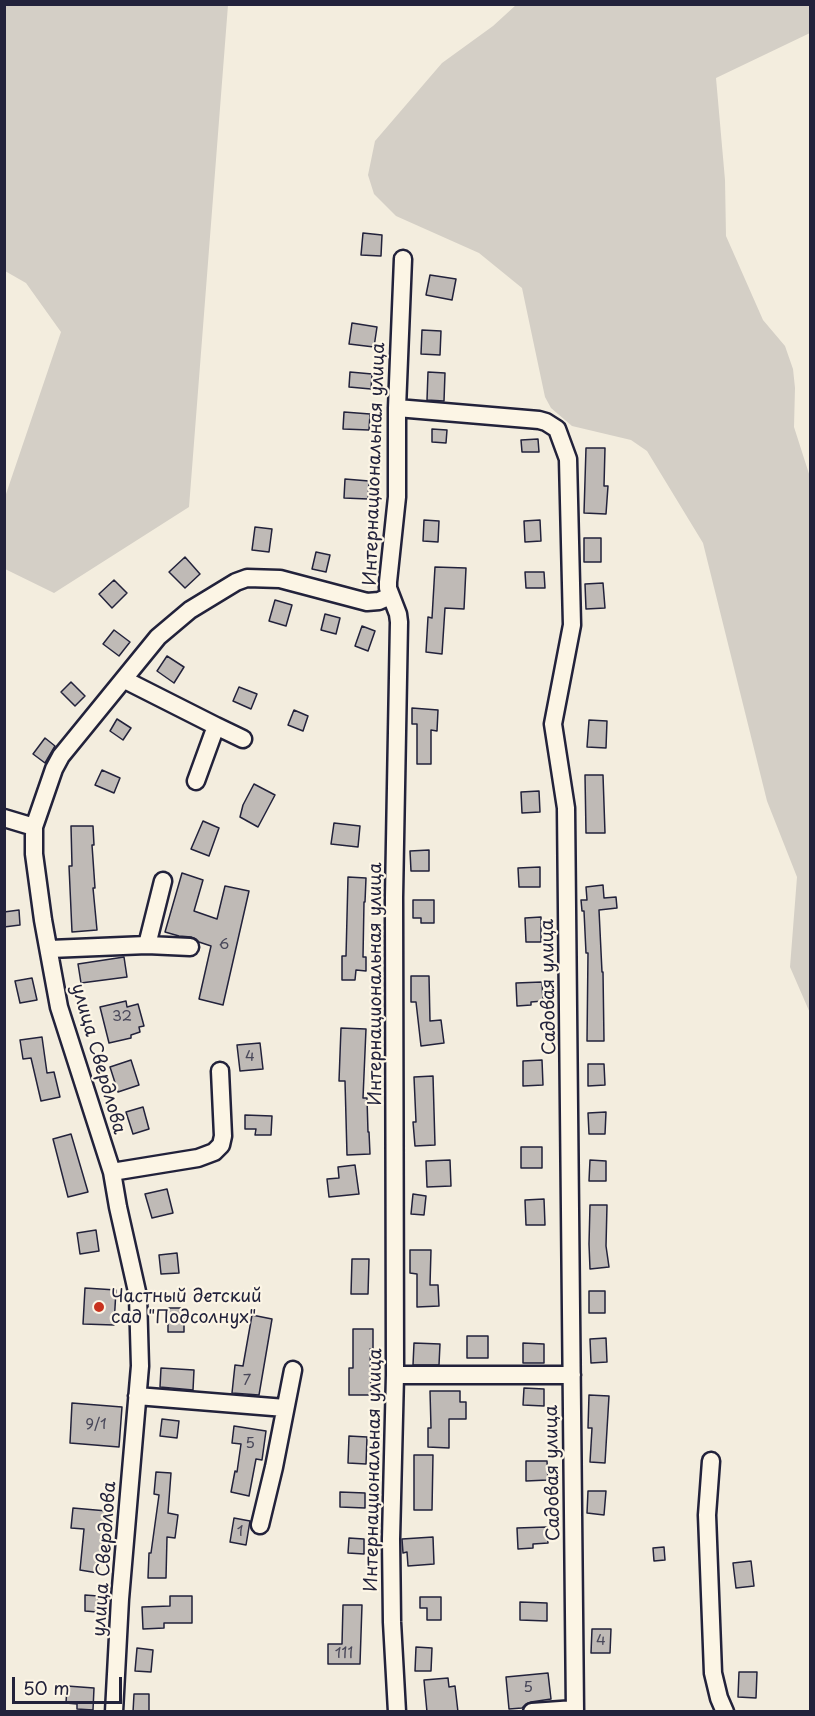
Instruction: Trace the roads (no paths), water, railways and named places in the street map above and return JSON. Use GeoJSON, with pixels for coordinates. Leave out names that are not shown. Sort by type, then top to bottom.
{"type":"FeatureCollection","features":[{"type":"Feature","properties":{"kind":"street","name":"Интернациональная улица"},"geometry":{"type":"LineString","coordinates":[[397,1712],[392,1622],[392,1551],[395,1375],[394,897],[399,622],[388,582],[397,497],[403,260]]}},
{"type":"Feature","properties":{"kind":"street","name":"Садовая улица"},"geometry":{"type":"LineString","coordinates":[[398,408],[509,416],[546,422],[557,429],[568,459],[572,625],[553,724],[566,808],[575,1710]]}},
{"type":"Feature","properties":{"kind":"street","name":"улица Свердлова"},"geometry":{"type":"LineString","coordinates":[[114,1712],[120,1599],[140,1366],[138,1296],[112,1172],[59,1007],[43,920],[34,854],[34,827],[54,770],[62,756],[158,637],[190,610],[236,582],[247,578],[280,579],[368,602],[379,601],[390,596]]}},
{"type":"Feature","properties":{"kind":"street"},"geometry":{"type":"LineString","coordinates":[[124,680],[243,739]]}},
{"type":"Feature","properties":{"kind":"street"},"geometry":{"type":"LineString","coordinates":[[196,781],[216,726]]}},
{"type":"Feature","properties":{"kind":"street"},"geometry":{"type":"LineString","coordinates":[[4,818],[34,827]]}},
{"type":"Feature","properties":{"kind":"street"},"geometry":{"type":"LineString","coordinates":[[147,945],[163,880]]}},
{"type":"Feature","properties":{"kind":"street"},"geometry":{"type":"LineString","coordinates":[[50,950],[147,945],[190,947]]}},
{"type":"Feature","properties":{"kind":"street"},"geometry":{"type":"LineString","coordinates":[[112,1172],[198,1158],[214,1152],[221,1145],[223,1136],[220,1071]]}},
{"type":"Feature","properties":{"kind":"street"},"geometry":{"type":"LineString","coordinates":[[260,1525],[293,1370]]}},
{"type":"Feature","properties":{"kind":"street"},"geometry":{"type":"LineString","coordinates":[[395,1375],[572,1375]]}},
{"type":"Feature","properties":{"kind":"street"},"geometry":{"type":"LineString","coordinates":[[137,1396],[285,1408]]}},
{"type":"Feature","properties":{"kind":"street"},"geometry":{"type":"LineString","coordinates":[[711,1461],[707,1515],[713,1673],[725,1712]]}},
{"type":"Feature","properties":{"kind":"street"},"geometry":{"type":"LineString","coordinates":[[532,1712],[575,1710]]}},
{"type":"Feature","properties":{"kind":"place","name":"Частный детский сад \"Подсолнух\""},"geometry":{"type":"Point","coordinates":[99,1307]}}]}
